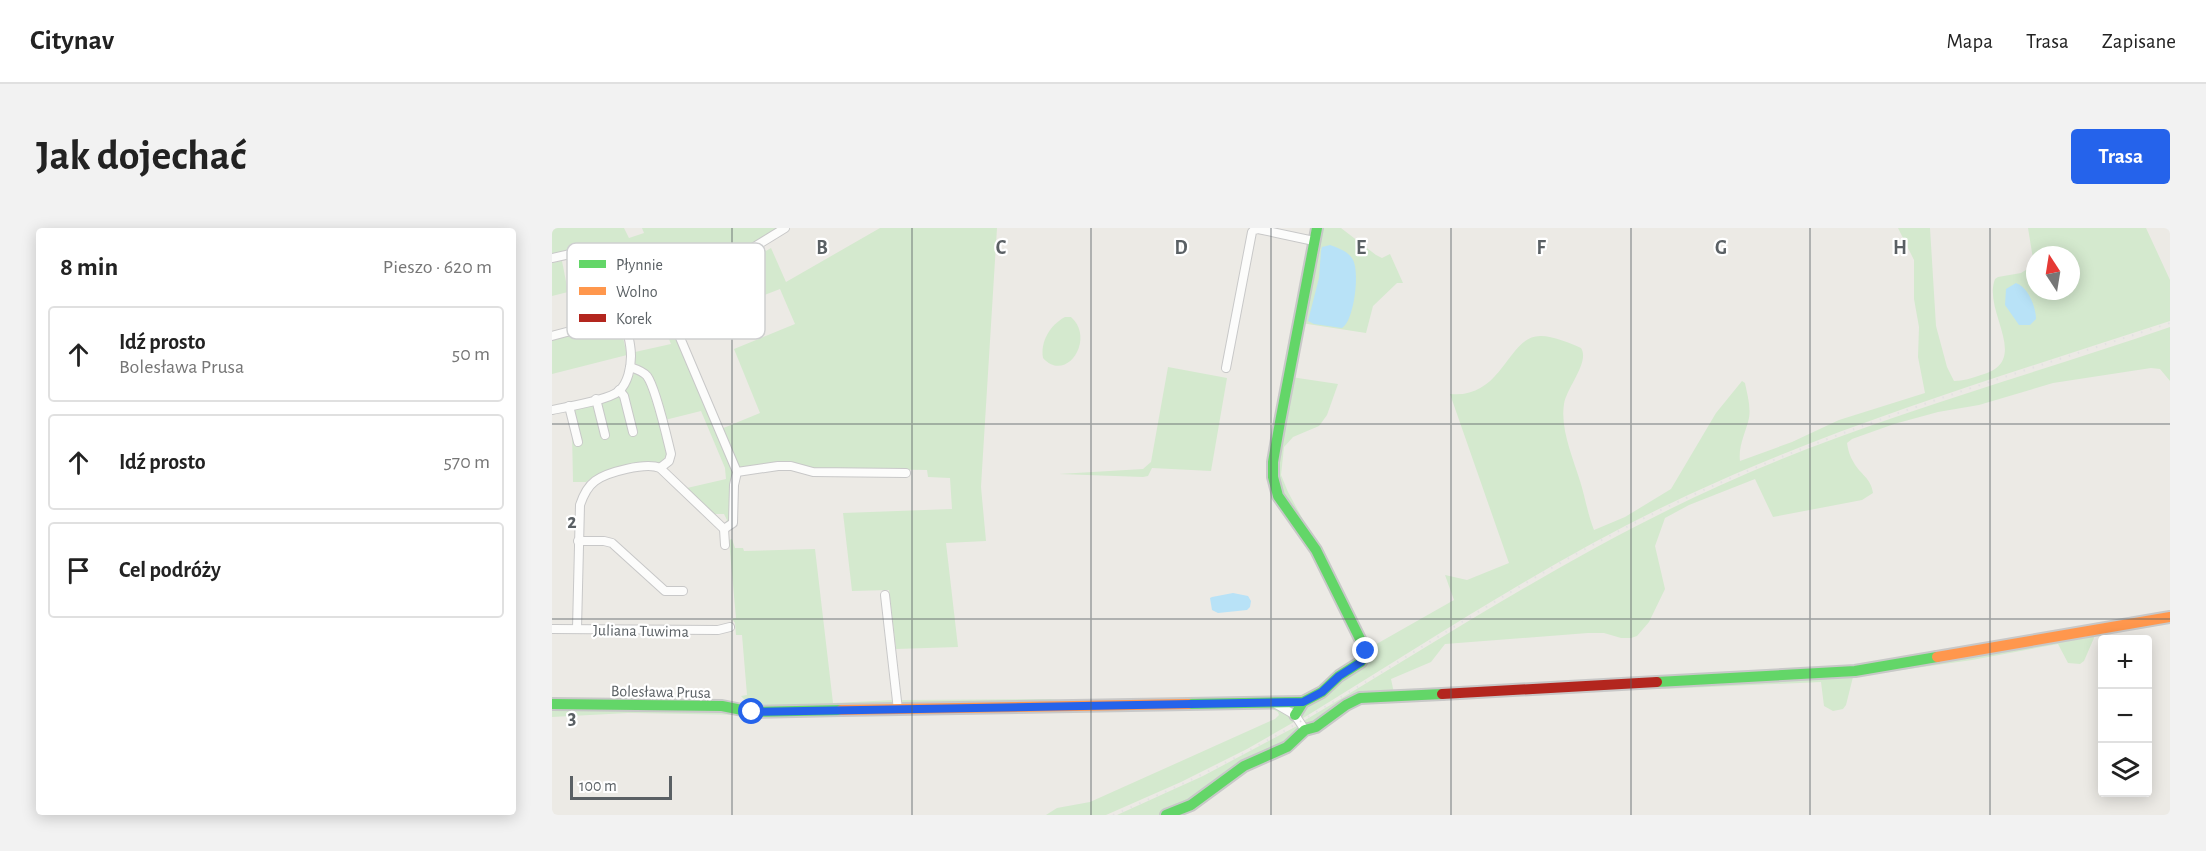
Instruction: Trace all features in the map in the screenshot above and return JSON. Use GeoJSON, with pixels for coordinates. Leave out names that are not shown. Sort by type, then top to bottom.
{"type":"FeatureCollection","features":[{"type":"Feature","properties":{"kind":"street"},"geometry":{"type":"LineString","coordinates":[[761,243],[785,228]]}},
{"type":"Feature","properties":{"kind":"street"},"geometry":{"type":"LineString","coordinates":[[1295,715],[1303,702],[1322,692],[1339,676],[1361,662],[1366,651],[1316,550],[1278,496],[1273,477],[1276,442],[1317,228]]}},
{"type":"Feature","properties":{"kind":"street"},"geometry":{"type":"LineString","coordinates":[[1226,368],[1254,230],[1314,241]]}},
{"type":"Feature","properties":{"kind":"street"},"geometry":{"type":"LineString","coordinates":[[552,258],[567,255]]}},
{"type":"Feature","properties":{"kind":"street"},"geometry":{"type":"LineString","coordinates":[[552,336],[567,332]]}},
{"type":"Feature","properties":{"kind":"street"},"geometry":{"type":"LineString","coordinates":[[552,410],[596,399],[620,390],[626,381],[630,367],[631,351],[628,339]]}},
{"type":"Feature","properties":{"kind":"street"},"geometry":{"type":"LineString","coordinates":[[681,339],[737,472],[734,485],[733,523],[724,529]]}},
{"type":"Feature","properties":{"kind":"street"},"geometry":{"type":"LineString","coordinates":[[630,367],[648,376],[654,391],[671,454],[669,460],[660,468]]}},
{"type":"Feature","properties":{"kind":"street"},"geometry":{"type":"LineString","coordinates":[[620,390],[624,396],[633,432]]}},
{"type":"Feature","properties":{"kind":"street"},"geometry":{"type":"LineString","coordinates":[[596,399],[605,435]]}},
{"type":"Feature","properties":{"kind":"street"},"geometry":{"type":"LineString","coordinates":[[569,406],[578,442]]}},
{"type":"Feature","properties":{"kind":"street"},"geometry":{"type":"LineString","coordinates":[[578,629],[580,505],[587,489],[595,481],[604,476],[642,466],[660,468],[724,529],[726,545]]}},
{"type":"Feature","properties":{"kind":"street"},"geometry":{"type":"LineString","coordinates":[[737,472],[791,466],[813,472],[906,473]]}},
{"type":"Feature","properties":{"kind":"street"},"geometry":{"type":"LineString","coordinates":[[578,541],[612,543],[665,591],[683,591]]}},
{"type":"Feature","properties":{"kind":"street"},"geometry":{"type":"LineString","coordinates":[[885,595],[898,710]]}},
{"type":"Feature","properties":{"kind":"street"},"geometry":{"type":"LineString","coordinates":[[1166,815],[1198,801],[1254,760],[1287,747],[1305,730],[1316,727],[1353,701],[1368,697],[1855,671],[2170,616]]}},
{"type":"Feature","properties":{"kind":"street","name":"Juliana Tuwima"},"geometry":{"type":"LineString","coordinates":[[552,629],[718,630],[730,627]]}},
{"type":"Feature","properties":{"kind":"street","name":"Bolesława Prusa"},"geometry":{"type":"LineString","coordinates":[[552,704],[722,706],[752,712],[1303,702]]}},
{"type":"Feature","properties":{"kind":"street"},"geometry":{"type":"LineString","coordinates":[[1276,704],[1295,715],[1305,730]]}},
{"type":"Feature","properties":{"kind":"green space"},"geometry":{"type":"Polygon","coordinates":[[[552,228],[624,228],[629,238],[644,233],[642,228],[778,228],[755,243],[567,243],[567,251],[552,255],[552,228]]]}},
{"type":"Feature","properties":{"kind":"green space"},"geometry":{"type":"Polygon","coordinates":[[[880,228],[997,228],[981,487],[986,541],[946,543],[958,647],[896,649],[889,590],[852,591],[843,513],[952,509],[950,478],[928,477],[927,470],[739,467],[721,429],[760,413],[734,349],[758,339],[765,339],[765,336],[795,324],[780,289],[765,295],[765,250],[771,248],[786,282],[880,228]]]}},
{"type":"Feature","properties":{"kind":"green space"},"geometry":{"type":"Polygon","coordinates":[[[1321,228],[1341,228],[1376,255],[1382,258],[1390,254],[1403,283],[1397,283],[1373,306],[1366,333],[1301,323],[1321,228]]]}},
{"type":"Feature","properties":{"kind":"green space"},"geometry":{"type":"Polygon","coordinates":[[[1898,228],[1930,228],[1936,326],[1947,367],[1954,381],[1981,375],[1996,368],[2003,359],[2005,347],[1995,306],[1993,292],[1995,279],[2026,270],[2026,300],[2080,300],[2080,246],[2031,246],[2028,228],[2146,228],[2170,280],[2170,321],[1866,422],[1688,495],[1539,573],[1300,720],[1301,708],[1370,656],[1370,645],[1373,646],[1454,600],[1445,575],[1467,580],[1509,563],[1450,394],[1468,393],[1482,387],[1494,378],[1520,345],[1530,338],[1551,337],[1581,348],[1583,354],[1583,360],[1566,397],[1563,414],[1568,443],[1594,530],[1625,517],[1671,489],[1716,413],[1742,381],[1745,383],[1749,414],[1741,444],[1740,461],[1792,442],[1839,420],[1925,393],[1918,357],[1919,327],[1914,299],[1914,260],[1898,228]]]}},
{"type":"Feature","properties":{"kind":"green space"},"geometry":{"type":"Polygon","coordinates":[[[562,261],[567,292],[552,296],[552,263],[562,261]]]}},
{"type":"Feature","properties":{"kind":"green space"},"geometry":{"type":"Polygon","coordinates":[[[1065,317],[1071,317],[1078,326],[1079,346],[1069,362],[1061,366],[1052,365],[1043,358],[1043,346],[1047,334],[1065,317]]]}},
{"type":"Feature","properties":{"kind":"green space"},"geometry":{"type":"Polygon","coordinates":[[[2170,327],[2170,381],[2160,369],[2151,368],[2053,383],[1979,405],[1938,412],[1894,424],[1852,439],[1847,443],[1850,456],[1870,484],[1873,493],[1862,500],[1773,517],[1755,479],[1689,505],[1665,518],[1655,546],[1665,589],[1649,622],[1637,636],[1621,638],[1604,633],[1588,633],[1445,644],[1431,662],[1391,679],[1394,693],[1364,694],[1316,724],[1307,726],[1302,722],[1560,567],[1721,485],[1776,461],[1887,420],[2170,327]]]}},
{"type":"Feature","properties":{"kind":"green space"},"geometry":{"type":"Polygon","coordinates":[[[567,335],[567,339],[623,339],[627,355],[552,374],[552,338],[567,335]]]}},
{"type":"Feature","properties":{"kind":"green space"},"geometry":{"type":"Polygon","coordinates":[[[669,339],[677,339],[734,472],[731,521],[725,524],[727,520],[724,514],[714,514],[687,488],[726,479],[725,468],[701,411],[665,420],[651,376],[635,363],[635,352],[671,344],[669,339]]]}},
{"type":"Feature","properties":{"kind":"green space"},"geometry":{"type":"Polygon","coordinates":[[[1168,367],[1227,378],[1211,471],[1152,468],[1148,476],[1143,477],[1059,474],[1143,469],[1151,462],[1168,367]]]}},
{"type":"Feature","properties":{"kind":"green space"},"geometry":{"type":"Polygon","coordinates":[[[634,374],[640,374],[648,382],[668,454],[660,463],[643,464],[596,478],[594,476],[586,482],[573,482],[572,432],[567,411],[616,397],[634,374]]]}},
{"type":"Feature","properties":{"kind":"green space"},"geometry":{"type":"Polygon","coordinates":[[[1291,377],[1338,384],[1327,415],[1319,426],[1293,437],[1284,447],[1281,475],[1308,529],[1279,491],[1275,473],[1291,377]]]}},
{"type":"Feature","properties":{"kind":"green space"},"geometry":{"type":"Polygon","coordinates":[[[732,539],[735,548],[743,548],[744,551],[815,549],[833,703],[894,700],[894,705],[746,707],[746,701],[741,696],[747,695],[742,635],[736,635],[735,623],[732,619],[736,618],[729,540],[732,539]]]}},
{"type":"Feature","properties":{"kind":"green space"},"geometry":{"type":"Polygon","coordinates":[[[2097,631],[2084,661],[2080,664],[2068,663],[2058,644],[1972,660],[1853,677],[1846,705],[1843,709],[1833,711],[1824,706],[1821,682],[1665,689],[1633,686],[1836,675],[2097,631]]]}},
{"type":"Feature","properties":{"kind":"green space"},"geometry":{"type":"Polygon","coordinates":[[[1050,699],[1096,704],[902,705],[902,700],[1050,699]]]}},
{"type":"Feature","properties":{"kind":"green space"},"geometry":{"type":"Polygon","coordinates":[[[1269,707],[1275,707],[1292,717],[1294,722],[1247,749],[1181,782],[1106,815],[1046,815],[1057,808],[1090,802],[1275,719],[1279,715],[1278,712],[1269,707]]]}},
{"type":"Feature","properties":{"kind":"green space"},"geometry":{"type":"Polygon","coordinates":[[[552,708],[723,710],[746,715],[628,713],[552,717],[552,708]]]}},
{"type":"Feature","properties":{"kind":"green space"},"geometry":{"type":"Polygon","coordinates":[[[1297,726],[1296,736],[1177,809],[1160,815],[1117,815],[1203,776],[1297,726]]]}},
{"type":"Feature","properties":{"kind":"water"},"geometry":{"type":"Polygon","coordinates":[[[1330,245],[1349,255],[1355,266],[1356,285],[1353,307],[1342,328],[1308,321],[1319,278],[1322,247],[1330,245]]]}},
{"type":"Feature","properties":{"kind":"water"},"geometry":{"type":"Polygon","coordinates":[[[2016,283],[2026,291],[2026,300],[2032,300],[2035,309],[2036,319],[2030,325],[2019,325],[2005,305],[2006,289],[2016,283]]]}},
{"type":"Feature","properties":{"kind":"water"},"geometry":{"type":"Polygon","coordinates":[[[1233,593],[1248,596],[1251,601],[1247,610],[1218,613],[1212,610],[1210,598],[1233,593]]]}},
{"type":"Feature","properties":{"kind":"railway"},"geometry":{"type":"LineString","coordinates":[[1113,815],[1155,797],[1257,746],[1529,581],[1615,533],[1682,500],[1818,442],[1958,392],[2170,323]]}},
{"type":"Feature","properties":{"kind":"traffic: fast"},"geometry":{"type":"LineString","coordinates":[[1295,715],[1303,702],[1322,692],[1339,676],[1361,662],[1366,651],[1316,550],[1278,496],[1273,477],[1273,462],[1280,422],[1317,228]]}},
{"type":"Feature","properties":{"kind":"traffic: fast"},"geometry":{"type":"LineString","coordinates":[[1657,682],[1855,671],[1937,657]]}},
{"type":"Feature","properties":{"kind":"traffic: fast"},"geometry":{"type":"LineString","coordinates":[[1166,815],[1191,805],[1244,766],[1287,747],[1305,730],[1316,727],[1346,705],[1360,698],[1442,694]]}},
{"type":"Feature","properties":{"kind":"traffic: fast"},"geometry":{"type":"LineString","coordinates":[[1188,704],[1303,702]]}},
{"type":"Feature","properties":{"kind":"traffic: fast"},"geometry":{"type":"LineString","coordinates":[[552,704],[722,706],[752,712],[841,710]]}},
{"type":"Feature","properties":{"kind":"traffic: slow"},"geometry":{"type":"LineString","coordinates":[[1937,657],[2170,617]]}},
{"type":"Feature","properties":{"kind":"traffic: slow"},"geometry":{"type":"LineString","coordinates":[[841,710],[1188,704]]}},
{"type":"Feature","properties":{"kind":"traffic: jam"},"geometry":{"type":"LineString","coordinates":[[1442,694],[1657,682]]}},
{"type":"Feature","properties":{"kind":"route"},"geometry":{"type":"LineString","coordinates":[[752,712],[1303,702],[1322,692],[1339,676],[1361,662],[1366,651]]}}]}
